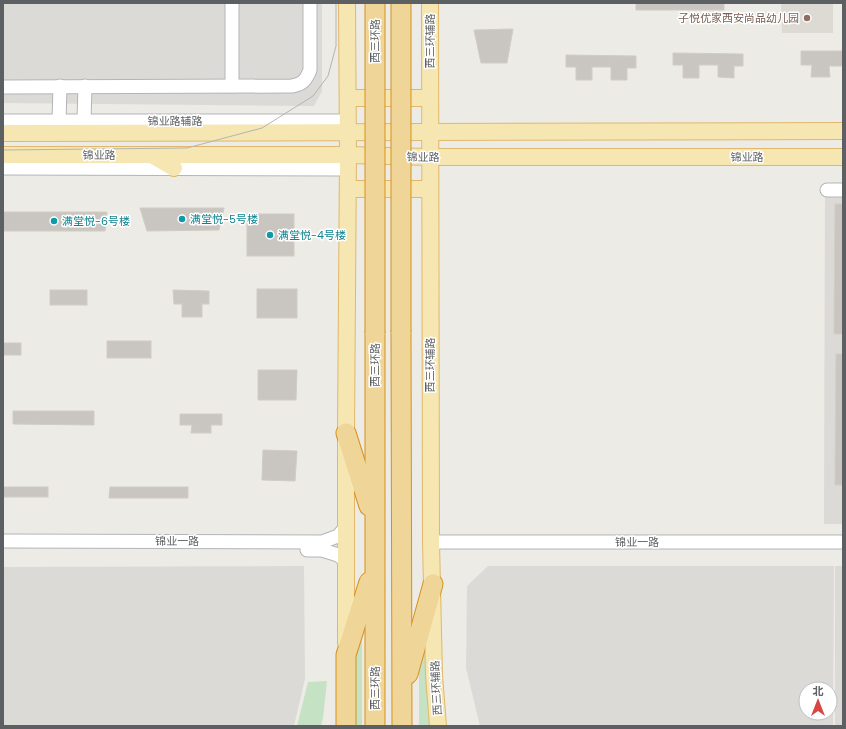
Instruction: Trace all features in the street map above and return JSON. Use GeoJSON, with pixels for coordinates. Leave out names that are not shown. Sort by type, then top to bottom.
{"type":"FeatureCollection","features":[{"type":"Feature","properties":{"kind":"highway","name":"西三环路"},"geometry":{"type":"LineString","coordinates":[[375,726],[374,525],[376,3]]}},
{"type":"Feature","properties":{"kind":"highway"},"geometry":{"type":"LineString","coordinates":[[401,3],[402,726]]}},
{"type":"Feature","properties":{"kind":"highway"},"geometry":{"type":"LineString","coordinates":[[346,433],[374,525]]}},
{"type":"Feature","properties":{"kind":"highway"},"geometry":{"type":"LineString","coordinates":[[346,726],[346,655],[375,564]]}},
{"type":"Feature","properties":{"kind":"highway"},"geometry":{"type":"LineString","coordinates":[[402,698],[432,584]]}},
{"type":"Feature","properties":{"kind":"main road"},"geometry":{"type":"LineString","coordinates":[[346,655],[348,189],[347,3]]}},
{"type":"Feature","properties":{"kind":"main road","name":"西三环辅路"},"geometry":{"type":"LineString","coordinates":[[430,3],[431,546],[434,675],[438,726]]}},
{"type":"Feature","properties":{"kind":"main road"},"geometry":{"type":"LineString","coordinates":[[348,98],[430,98]]}},
{"type":"Feature","properties":{"kind":"main road","name":"锦业路"},"geometry":{"type":"LineString","coordinates":[[3,133],[56,127],[348,126],[430,132],[843,132]]}},
{"type":"Feature","properties":{"kind":"main road","name":"锦业路"},"geometry":{"type":"LineString","coordinates":[[3,154],[152,154],[348,162],[430,157],[843,157]]}},
{"type":"Feature","properties":{"kind":"main road"},"geometry":{"type":"LineString","coordinates":[[152,154],[174,168]]}},
{"type":"Feature","properties":{"kind":"main road"},"geometry":{"type":"LineString","coordinates":[[348,189],[430,189]]}},
{"type":"Feature","properties":{"kind":"main road"},"geometry":{"type":"LineString","coordinates":[[339,726],[346,686]]}},
{"type":"Feature","properties":{"kind":"street"},"geometry":{"type":"LineString","coordinates":[[232,3],[232,86]]}},
{"type":"Feature","properties":{"kind":"street"},"geometry":{"type":"LineString","coordinates":[[3,86],[292,86],[300,84],[307,77],[310,70],[310,3]]}},
{"type":"Feature","properties":{"kind":"street"},"geometry":{"type":"LineString","coordinates":[[3,121],[56,127],[60,86]]}},
{"type":"Feature","properties":{"kind":"street"},"geometry":{"type":"LineString","coordinates":[[85,86],[89,127]]}},
{"type":"Feature","properties":{"kind":"street"},"geometry":{"type":"LineString","coordinates":[[3,168],[174,168],[348,162]]}},
{"type":"Feature","properties":{"kind":"street"},"geometry":{"type":"LineString","coordinates":[[827,190],[843,190]]}},
{"type":"Feature","properties":{"kind":"street","name":"锦业一路"},"geometry":{"type":"LineString","coordinates":[[3,541],[322,542],[338,536],[346,527]]}},
{"type":"Feature","properties":{"kind":"street","name":"锦业一路"},"geometry":{"type":"LineString","coordinates":[[431,546],[843,542]]}},
{"type":"Feature","properties":{"kind":"street","name":"锦业一路"},"geometry":{"type":"LineString","coordinates":[[431,546],[843,550]]}},
{"type":"Feature","properties":{"kind":"street","name":"锦业一路"},"geometry":{"type":"LineString","coordinates":[[3,549],[322,550],[338,555],[346,561]]}},
{"type":"Feature","properties":{"kind":"shaded area"},"geometry":{"type":"Polygon","coordinates":[[[3,3],[322,3],[322,91],[314,106],[3,103],[3,3]]]}},
{"type":"Feature","properties":{"kind":"shaded area","name":"子悦优家西安尚品幼儿园"},"geometry":{"type":"Polygon","coordinates":[[[781,3],[833,3],[833,33],[782,33],[781,3]]]}},
{"type":"Feature","properties":{"kind":"shaded area"},"geometry":{"type":"Polygon","coordinates":[[[825,184],[843,184],[843,524],[824,524],[825,184]]]}},
{"type":"Feature","properties":{"kind":"shaded area"},"geometry":{"type":"Polygon","coordinates":[[[304,566],[305,679],[294,726],[3,726],[3,567],[304,566]]]}},
{"type":"Feature","properties":{"kind":"shaded area"},"geometry":{"type":"Polygon","coordinates":[[[488,566],[834,566],[833,681],[798,681],[798,721],[833,721],[833,726],[480,726],[466,668],[467,586],[488,566]]]}},
{"type":"Feature","properties":{"kind":"shaded area"},"geometry":{"type":"Polygon","coordinates":[[[835,566],[843,566],[843,726],[835,726],[835,721],[838,721],[838,681],[835,681],[835,566]]]}},
{"type":"Feature","properties":{"kind":"green space"},"geometry":{"type":"Polygon","coordinates":[[[362,630],[362,726],[352,726],[352,659],[362,630]]]}},
{"type":"Feature","properties":{"kind":"green space"},"geometry":{"type":"Polygon","coordinates":[[[428,632],[429,726],[419,726],[419,654],[428,632]]]}},
{"type":"Feature","properties":{"kind":"green space"},"geometry":{"type":"Polygon","coordinates":[[[327,681],[321,726],[297,726],[308,682],[327,681]]]}},
{"type":"Feature","properties":{"kind":"building"},"geometry":{"type":"Polygon","coordinates":[[[636,3],[724,3],[724,10],[636,10],[636,3]]]}},
{"type":"Feature","properties":{"kind":"building"},"geometry":{"type":"Polygon","coordinates":[[[513,29],[507,63],[481,63],[474,30],[513,29]]]}},
{"type":"Feature","properties":{"kind":"building"},"geometry":{"type":"Polygon","coordinates":[[[801,51],[843,51],[843,66],[829,66],[830,77],[811,77],[812,65],[801,65],[801,51]]]}},
{"type":"Feature","properties":{"kind":"building"},"geometry":{"type":"Polygon","coordinates":[[[673,53],[743,54],[743,66],[734,66],[734,78],[718,77],[718,65],[699,65],[699,78],[683,78],[683,65],[673,65],[673,53]]]}},
{"type":"Feature","properties":{"kind":"building"},"geometry":{"type":"Polygon","coordinates":[[[566,55],[636,56],[636,68],[627,68],[627,80],[611,80],[611,67],[592,67],[592,80],[576,80],[576,67],[566,67],[566,55]]]}},
{"type":"Feature","properties":{"kind":"building"},"geometry":{"type":"Polygon","coordinates":[[[835,204],[843,204],[843,334],[834,334],[835,204]]]}},
{"type":"Feature","properties":{"kind":"building","name":"满堂悦-5号楼"},"geometry":{"type":"Polygon","coordinates":[[[140,208],[224,208],[219,230],[147,231],[140,208]]]}},
{"type":"Feature","properties":{"kind":"building","name":"满堂悦-6号楼"},"geometry":{"type":"Polygon","coordinates":[[[3,212],[107,212],[105,231],[3,231],[3,212]]]}},
{"type":"Feature","properties":{"kind":"building","name":"满堂悦-4号楼"},"geometry":{"type":"Polygon","coordinates":[[[247,214],[294,214],[294,256],[247,256],[247,214]]]}},
{"type":"Feature","properties":{"kind":"building"},"geometry":{"type":"Polygon","coordinates":[[[257,289],[297,289],[297,318],[257,318],[257,289]]]}},
{"type":"Feature","properties":{"kind":"building"},"geometry":{"type":"Polygon","coordinates":[[[50,290],[87,290],[87,305],[50,305],[50,290]]]}},
{"type":"Feature","properties":{"kind":"building"},"geometry":{"type":"Polygon","coordinates":[[[173,290],[209,291],[209,304],[202,304],[202,317],[182,317],[182,304],[174,304],[173,290]]]}},
{"type":"Feature","properties":{"kind":"building"},"geometry":{"type":"Polygon","coordinates":[[[107,341],[151,341],[151,358],[107,358],[107,341]]]}},
{"type":"Feature","properties":{"kind":"building"},"geometry":{"type":"Polygon","coordinates":[[[3,343],[21,343],[21,355],[3,355],[3,343]]]}},
{"type":"Feature","properties":{"kind":"building"},"geometry":{"type":"Polygon","coordinates":[[[836,354],[843,354],[843,485],[835,485],[836,354]]]}},
{"type":"Feature","properties":{"kind":"building"},"geometry":{"type":"Polygon","coordinates":[[[258,370],[297,370],[296,400],[258,400],[258,370]]]}},
{"type":"Feature","properties":{"kind":"building"},"geometry":{"type":"Polygon","coordinates":[[[13,411],[94,411],[94,425],[13,424],[13,411]]]}},
{"type":"Feature","properties":{"kind":"building"},"geometry":{"type":"Polygon","coordinates":[[[180,414],[222,414],[222,425],[211,425],[211,433],[191,433],[192,425],[180,425],[180,414]]]}},
{"type":"Feature","properties":{"kind":"building"},"geometry":{"type":"Polygon","coordinates":[[[263,450],[297,451],[295,481],[262,480],[263,450]]]}},
{"type":"Feature","properties":{"kind":"building"},"geometry":{"type":"Polygon","coordinates":[[[3,487],[48,487],[48,497],[3,497],[3,487]]]}},
{"type":"Feature","properties":{"kind":"building"},"geometry":{"type":"Polygon","coordinates":[[[110,487],[188,487],[188,498],[109,498],[110,487]]]}},
{"type":"Feature","properties":{"kind":"tram line"},"geometry":{"type":"LineString","coordinates":[[3,150],[187,148],[262,128],[313,96],[328,76],[336,46],[336,3]]}},
{"type":"Feature","properties":{"kind":"place","name":"子悦优家西安尚品幼儿园"},"geometry":{"type":"Point","coordinates":[807,18]}},
{"type":"Feature","properties":{"kind":"place","name":"满堂悦-5号楼"},"geometry":{"type":"Point","coordinates":[182,219]}},
{"type":"Feature","properties":{"kind":"place","name":"满堂悦-6号楼"},"geometry":{"type":"Point","coordinates":[54,221]}},
{"type":"Feature","properties":{"kind":"place","name":"满堂悦-4号楼"},"geometry":{"type":"Point","coordinates":[270,235]}}]}
